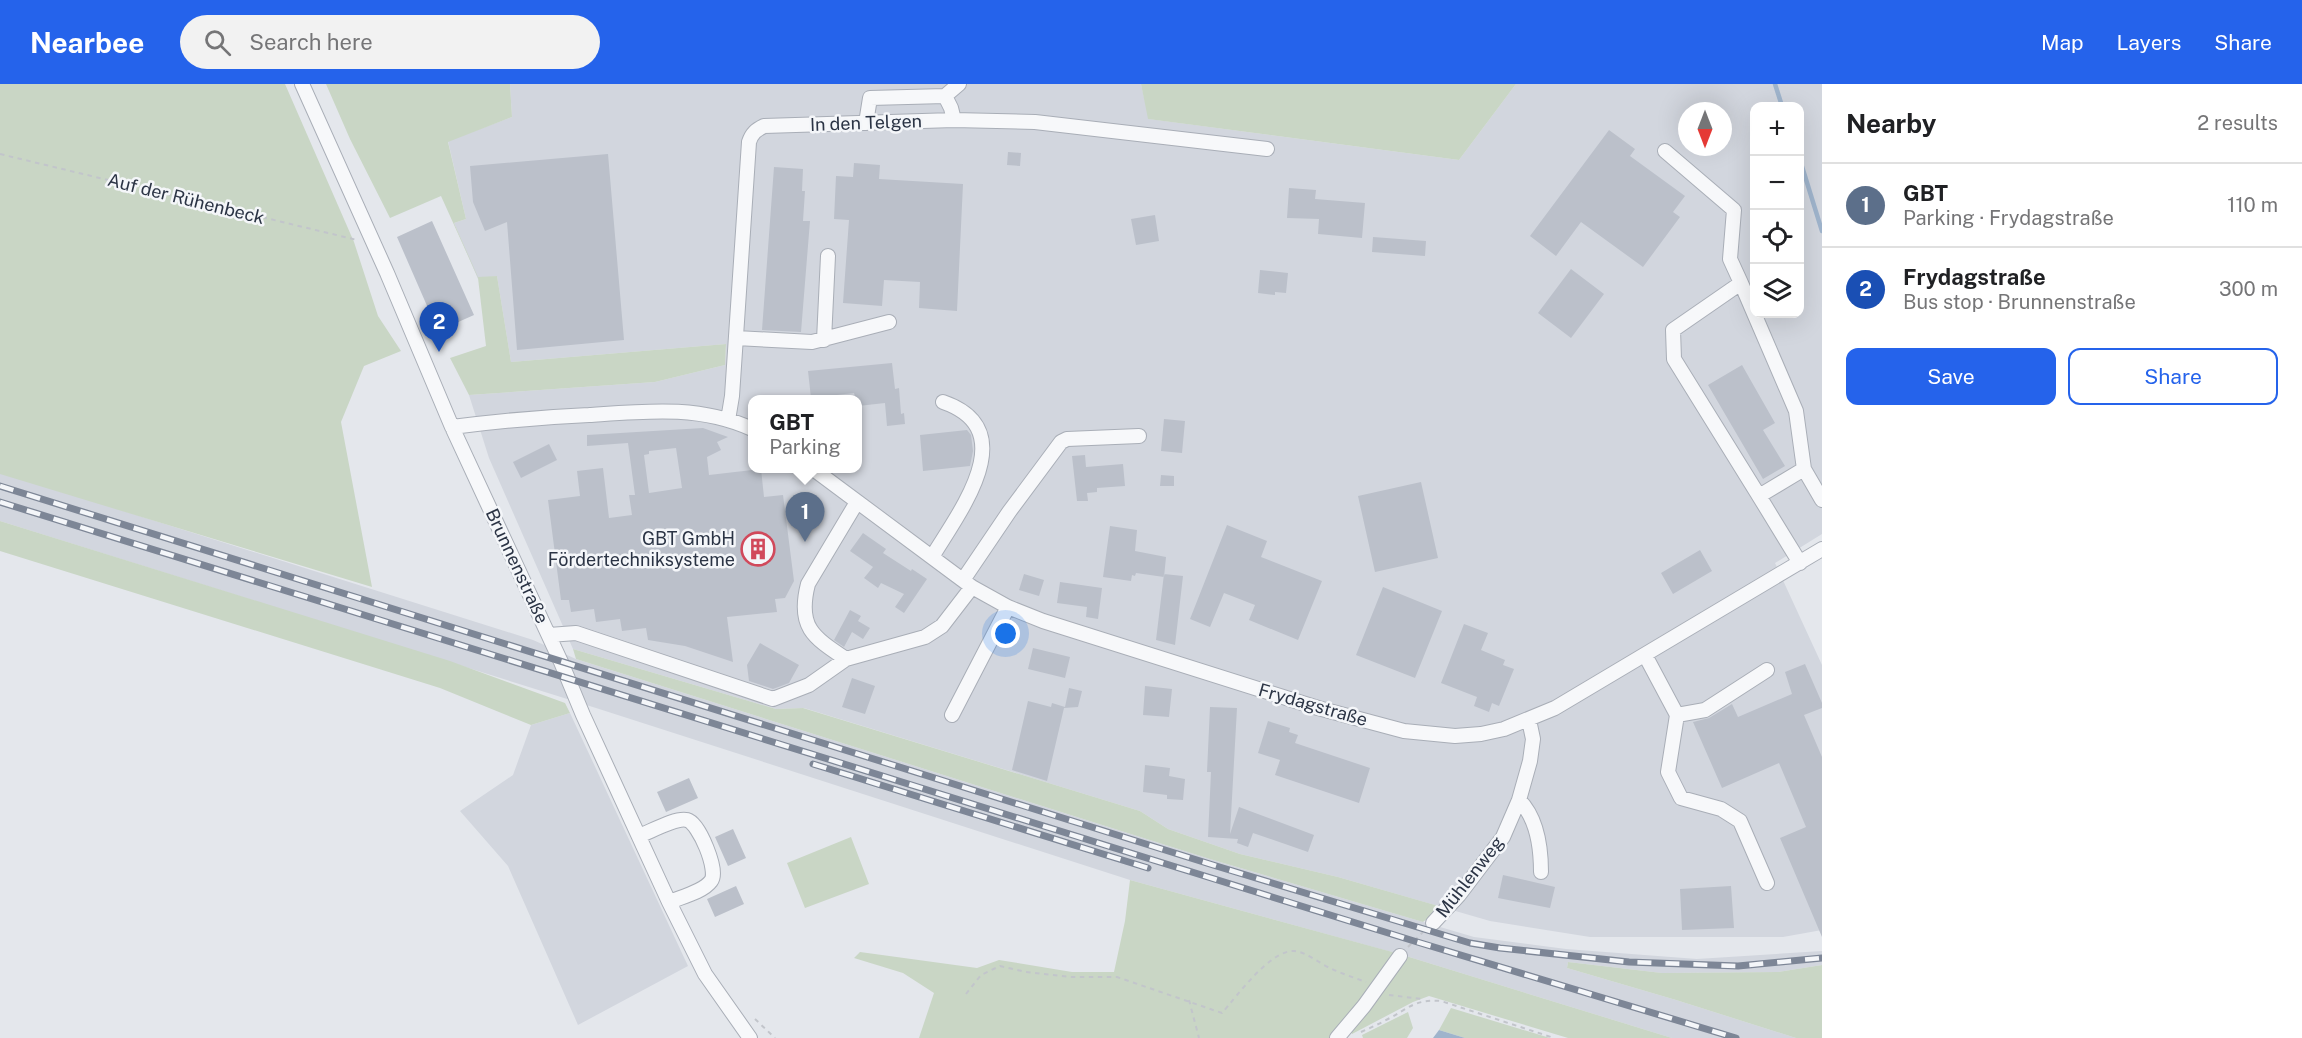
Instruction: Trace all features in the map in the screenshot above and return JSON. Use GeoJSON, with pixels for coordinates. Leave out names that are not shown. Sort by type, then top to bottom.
{"type":"FeatureCollection","features":[{"type":"Feature","properties":{"kind":"street","name":"Brunnenstraße"},"geometry":{"type":"LineString","coordinates":[[302,84],[452,427],[669,902],[705,974],[750,1038]]}},
{"type":"Feature","properties":{"kind":"street"},"geometry":{"type":"LineString","coordinates":[[866,123],[870,98],[945,96],[958,84]]}},
{"type":"Feature","properties":{"kind":"street"},"geometry":{"type":"LineString","coordinates":[[945,96],[954,120]]}},
{"type":"Feature","properties":{"kind":"street","name":"In den Telgen"},"geometry":{"type":"LineString","coordinates":[[728,420],[732,396],[749,142],[751,135],[764,126],[954,120],[1035,122],[1267,149]]}},
{"type":"Feature","properties":{"kind":"street"},"geometry":{"type":"LineString","coordinates":[[1665,151],[1734,210],[1730,259],[1796,411],[1804,469],[1822,500]]}},
{"type":"Feature","properties":{"kind":"street"},"geometry":{"type":"LineString","coordinates":[[824,340],[828,256]]}},
{"type":"Feature","properties":{"kind":"street"},"geometry":{"type":"LineString","coordinates":[[1741,283],[1673,330],[1674,359],[1800,562]]}},
{"type":"Feature","properties":{"kind":"street"},"geometry":{"type":"LineString","coordinates":[[736,338],[798,343],[824,340],[889,322]]}},
{"type":"Feature","properties":{"kind":"street"},"geometry":{"type":"LineString","coordinates":[[932,557],[974,485],[981,468],[982,454],[978,426],[969,415],[943,402]]}},
{"type":"Feature","properties":{"kind":"street"},"geometry":{"type":"LineString","coordinates":[[452,427],[511,419],[670,410],[701,413],[748,427]]}},
{"type":"Feature","properties":{"kind":"street"},"geometry":{"type":"LineString","coordinates":[[549,635],[576,633],[773,699],[808,685],[846,659],[925,637],[942,626],[1009,512],[1061,442],[1066,439],[1139,436]]}},
{"type":"Feature","properties":{"kind":"street"},"geometry":{"type":"LineString","coordinates":[[1759,496],[1804,469]]}},
{"type":"Feature","properties":{"kind":"street","name":"Frydagstraße"},"geometry":{"type":"LineString","coordinates":[[819,473],[967,583],[1008,607],[1043,621],[1318,708],[1404,731],[1455,736],[1504,729],[1556,708],[1822,549]]}},
{"type":"Feature","properties":{"kind":"street"},"geometry":{"type":"LineString","coordinates":[[846,659],[815,638],[804,615],[804,598],[808,584],[857,502]]}},
{"type":"Feature","properties":{"kind":"street"},"geometry":{"type":"LineString","coordinates":[[952,716],[1008,607]]}},
{"type":"Feature","properties":{"kind":"street"},"geometry":{"type":"LineString","coordinates":[[1645,655],[1677,715],[1668,772],[1681,798],[1721,809],[1740,821],[1767,883]]}},
{"type":"Feature","properties":{"kind":"street"},"geometry":{"type":"LineString","coordinates":[[1677,715],[1705,710],[1767,670]]}},
{"type":"Feature","properties":{"kind":"street","name":"Mühlenweg"},"geometry":{"type":"LineString","coordinates":[[1433,924],[1460,895],[1503,837],[1519,800],[1530,761],[1533,739],[1529,720]]}},
{"type":"Feature","properties":{"kind":"street"},"geometry":{"type":"LineString","coordinates":[[1519,800],[1526,807],[1540,845],[1541,872]]}},
{"type":"Feature","properties":{"kind":"street"},"geometry":{"type":"LineString","coordinates":[[639,836],[676,820],[684,819],[696,825],[713,866],[714,875],[710,882],[702,888],[669,902]]}},
{"type":"Feature","properties":{"kind":"street"},"geometry":{"type":"LineString","coordinates":[[1337,1038],[1400,956]]}},
{"type":"Feature","properties":{"kind":"path","name":"Auf der Rühenbeck"},"geometry":{"type":"LineString","coordinates":[[0,154],[355,240],[372,240]]}},
{"type":"Feature","properties":{"kind":"path","name":"Mühlenweg"},"geometry":{"type":"LineString","coordinates":[[1400,956],[1433,924]]}},
{"type":"Feature","properties":{"kind":"path"},"geometry":{"type":"LineString","coordinates":[[966,994],[981,975],[1000,966],[1026,972],[1072,977],[1117,977],[1222,1013],[1263,967],[1280,955],[1293,951],[1375,990],[1441,1001],[1554,1038]]}},
{"type":"Feature","properties":{"kind":"path"},"geometry":{"type":"LineString","coordinates":[[1189,1000],[1199,1038]]}},
{"type":"Feature","properties":{"kind":"path"},"geometry":{"type":"LineString","coordinates":[[1357,1034],[1425,1000]]}},
{"type":"Feature","properties":{"kind":"shaded area"},"geometry":{"type":"Polygon","coordinates":[[[510,84],[1141,84],[1149,119],[1459,160],[1516,84],[1822,84],[1822,534],[1775,563],[1822,665],[1822,930],[1783,937],[1590,937],[1490,921],[1338,877],[1240,854],[1168,829],[1140,811],[804,708],[776,709],[573,649],[489,458],[469,395],[655,382],[725,365],[726,344],[511,362],[497,276],[478,279],[454,223],[466,219],[448,141],[512,117],[510,84]]]}},
{"type":"Feature","properties":{"kind":"shaded area"},"geometry":{"type":"Polygon","coordinates":[[[0,472],[533,640],[576,659],[1210,859],[1474,937],[1566,949],[1697,959],[1822,951],[1822,965],[1778,972],[1662,973],[1568,962],[1567,968],[1796,1038],[1672,1038],[1406,956],[1130,880],[596,708],[0,521],[0,472]]]}},
{"type":"Feature","properties":{"kind":"shaded area"},"geometry":{"type":"Polygon","coordinates":[[[570,713],[688,966],[578,1025],[508,866],[460,811],[513,775],[531,725],[570,713]]]}},
{"type":"Feature","properties":{"kind":"green space"},"geometry":{"type":"Polygon","coordinates":[[[0,84],[285,84],[354,242],[378,316],[401,351],[364,366],[341,422],[372,587],[0,474],[0,84]]]}},
{"type":"Feature","properties":{"kind":"green space"},"geometry":{"type":"Polygon","coordinates":[[[326,84],[510,84],[512,117],[448,142],[466,219],[454,223],[478,277],[497,276],[511,362],[726,344],[725,365],[655,382],[469,395],[450,358],[486,346],[478,278],[441,196],[390,218],[350,139],[326,84]]]}},
{"type":"Feature","properties":{"kind":"green space"},"geometry":{"type":"Polygon","coordinates":[[[1141,84],[1516,84],[1459,160],[1148,119],[1141,84]]]}},
{"type":"Feature","properties":{"kind":"green space"},"geometry":{"type":"Polygon","coordinates":[[[0,521],[450,661],[565,703],[570,713],[531,725],[440,688],[0,551],[0,521]]]}},
{"type":"Feature","properties":{"kind":"green space"},"geometry":{"type":"Polygon","coordinates":[[[573,649],[776,709],[803,708],[1140,811],[1168,829],[1240,854],[1338,877],[1442,907],[1423,922],[1210,859],[576,659],[573,649]]]}},
{"type":"Feature","properties":{"kind":"green space"},"geometry":{"type":"Polygon","coordinates":[[[851,837],[869,884],[805,908],[787,863],[851,837]]]}},
{"type":"Feature","properties":{"kind":"green space"},"geometry":{"type":"Polygon","coordinates":[[[1130,880],[1396,953],[1331,1038],[919,1038],[934,993],[903,973],[854,958],[860,952],[977,968],[999,960],[1072,972],[1114,972],[1125,921],[1130,880]]]}},
{"type":"Feature","properties":{"kind":"green space"},"geometry":{"type":"Polygon","coordinates":[[[1406,956],[1672,1038],[1568,1038],[1429,996],[1352,1034],[1349,1028],[1406,956]]]}},
{"type":"Feature","properties":{"kind":"green space"},"geometry":{"type":"Polygon","coordinates":[[[1568,962],[1662,973],[1778,972],[1822,965],[1822,1038],[1796,1038],[1567,968],[1568,962]]]}},
{"type":"Feature","properties":{"kind":"green space"},"geometry":{"type":"Polygon","coordinates":[[[1451,1008],[1550,1038],[1465,1038],[1439,1030],[1451,1008]]]}},
{"type":"Feature","properties":{"kind":"green space"},"geometry":{"type":"Polygon","coordinates":[[[1408,1012],[1413,1028],[1407,1038],[1363,1038],[1362,1035],[1408,1012]]]}},
{"type":"Feature","properties":{"kind":"water"},"geometry":{"type":"Polygon","coordinates":[[[1439,1030],[1465,1038],[1433,1038],[1439,1030]]]}},
{"type":"Feature","properties":{"kind":"building"},"geometry":{"type":"Polygon","coordinates":[[[1609,130],[1635,149],[1630,156],[1685,196],[1673,212],[1680,217],[1643,267],[1581,222],[1556,256],[1530,236],[1609,130]]]}},
{"type":"Feature","properties":{"kind":"building"},"geometry":{"type":"Polygon","coordinates":[[[1008,152],[1021,153],[1020,166],[1007,165],[1008,152]]]}},
{"type":"Feature","properties":{"kind":"building"},"geometry":{"type":"Polygon","coordinates":[[[608,154],[624,340],[517,350],[507,222],[485,231],[473,202],[470,166],[608,154]]]}},
{"type":"Feature","properties":{"kind":"building"},"geometry":{"type":"Polygon","coordinates":[[[854,163],[880,165],[879,179],[963,184],[957,311],[919,308],[920,282],[884,280],[882,306],[843,303],[849,220],[834,219],[836,176],[853,177],[854,163]]]}},
{"type":"Feature","properties":{"kind":"building"},"geometry":{"type":"Polygon","coordinates":[[[774,167],[803,169],[802,191],[805,191],[803,221],[810,221],[801,332],[762,330],[774,167]]]}},
{"type":"Feature","properties":{"kind":"building"},"geometry":{"type":"Polygon","coordinates":[[[1289,188],[1316,190],[1315,199],[1365,203],[1362,238],[1318,234],[1319,219],[1287,218],[1289,188]]]}},
{"type":"Feature","properties":{"kind":"building"},"geometry":{"type":"Polygon","coordinates":[[[1155,215],[1159,241],[1136,245],[1131,219],[1155,215]]]}},
{"type":"Feature","properties":{"kind":"building"},"geometry":{"type":"Polygon","coordinates":[[[432,221],[474,315],[438,331],[397,237],[432,221]]]}},
{"type":"Feature","properties":{"kind":"building"},"geometry":{"type":"Polygon","coordinates":[[[1373,237],[1426,241],[1425,256],[1372,252],[1373,237]]]}},
{"type":"Feature","properties":{"kind":"building"},"geometry":{"type":"Polygon","coordinates":[[[1571,269],[1604,294],[1571,338],[1538,313],[1571,269]]]}},
{"type":"Feature","properties":{"kind":"building"},"geometry":{"type":"Polygon","coordinates":[[[1260,270],[1288,273],[1286,293],[1275,292],[1275,295],[1258,293],[1260,270]]]}},
{"type":"Feature","properties":{"kind":"building"},"geometry":{"type":"Polygon","coordinates":[[[892,363],[895,389],[899,388],[901,414],[904,413],[905,424],[887,426],[885,403],[862,406],[862,395],[854,393],[811,395],[808,371],[892,363]]]}},
{"type":"Feature","properties":{"kind":"building"},"geometry":{"type":"Polygon","coordinates":[[[1742,365],[1775,423],[1763,430],[1785,466],[1763,479],[1708,385],[1742,365]]]}},
{"type":"Feature","properties":{"kind":"building"},"geometry":{"type":"Polygon","coordinates":[[[1164,419],[1185,421],[1182,453],[1161,451],[1164,419]]]}},
{"type":"Feature","properties":{"kind":"building"},"geometry":{"type":"Polygon","coordinates":[[[703,428],[728,437],[717,442],[721,450],[707,457],[709,475],[748,470],[748,473],[761,473],[764,497],[783,495],[794,581],[785,598],[775,599],[777,612],[727,617],[733,662],[685,646],[648,640],[646,628],[622,631],[620,619],[596,622],[594,609],[571,612],[569,600],[561,600],[548,500],[580,496],[577,471],[603,468],[609,518],[632,515],[629,495],[635,495],[628,443],[587,446],[587,435],[703,428]],[[676,448],[649,451],[649,454],[644,455],[649,493],[682,488],[676,448]]]}},
{"type":"Feature","properties":{"kind":"building"},"geometry":{"type":"Polygon","coordinates":[[[967,430],[971,435],[973,451],[970,466],[923,471],[920,435],[967,430]]]}},
{"type":"Feature","properties":{"kind":"building"},"geometry":{"type":"Polygon","coordinates":[[[549,444],[557,460],[521,478],[513,462],[549,444]]]}},
{"type":"Feature","properties":{"kind":"building"},"geometry":{"type":"Polygon","coordinates":[[[1085,455],[1086,467],[1123,464],[1125,486],[1097,488],[1097,492],[1087,493],[1088,501],[1077,501],[1072,456],[1085,455]]]}},
{"type":"Feature","properties":{"kind":"building"},"geometry":{"type":"Polygon","coordinates":[[[1161,475],[1174,476],[1174,486],[1160,486],[1161,475]]]}},
{"type":"Feature","properties":{"kind":"building"},"geometry":{"type":"Polygon","coordinates":[[[1421,482],[1438,558],[1375,572],[1358,496],[1421,482]]]}},
{"type":"Feature","properties":{"kind":"building"},"geometry":{"type":"Polygon","coordinates":[[[1227,525],[1267,541],[1261,557],[1322,581],[1298,640],[1249,620],[1255,605],[1224,593],[1210,627],[1190,619],[1227,525]]]}},
{"type":"Feature","properties":{"kind":"building"},"geometry":{"type":"Polygon","coordinates":[[[1110,526],[1137,530],[1135,551],[1166,557],[1164,577],[1136,573],[1135,576],[1132,575],[1131,581],[1103,577],[1110,526]]]}},
{"type":"Feature","properties":{"kind":"building"},"geometry":{"type":"Polygon","coordinates":[[[863,533],[886,549],[883,553],[927,579],[904,613],[895,607],[904,594],[881,583],[878,588],[864,578],[873,567],[850,551],[863,533]]]}},
{"type":"Feature","properties":{"kind":"building"},"geometry":{"type":"Polygon","coordinates":[[[1700,550],[1712,571],[1673,594],[1661,573],[1700,550]]]}},
{"type":"Feature","properties":{"kind":"building"},"geometry":{"type":"Polygon","coordinates":[[[1024,574],[1044,580],[1039,596],[1019,590],[1024,574]]]}},
{"type":"Feature","properties":{"kind":"building"},"geometry":{"type":"Polygon","coordinates":[[[1164,574],[1183,576],[1175,645],[1156,640],[1164,574]]]}},
{"type":"Feature","properties":{"kind":"building"},"geometry":{"type":"Polygon","coordinates":[[[1060,582],[1102,588],[1098,619],[1086,617],[1087,607],[1057,603],[1060,582]]]}},
{"type":"Feature","properties":{"kind":"building"},"geometry":{"type":"Polygon","coordinates":[[[1383,587],[1442,611],[1415,678],[1356,655],[1383,587]]]}},
{"type":"Feature","properties":{"kind":"building"},"geometry":{"type":"Polygon","coordinates":[[[850,610],[861,616],[858,621],[870,628],[863,639],[852,632],[844,647],[834,640],[850,610]]]}},
{"type":"Feature","properties":{"kind":"building"},"geometry":{"type":"Polygon","coordinates":[[[1464,624],[1488,633],[1481,650],[1505,660],[1503,665],[1514,669],[1499,706],[1492,703],[1489,712],[1474,706],[1477,697],[1441,683],[1464,624]]]}},
{"type":"Feature","properties":{"kind":"building"},"geometry":{"type":"Polygon","coordinates":[[[760,643],[799,665],[789,683],[773,689],[749,681],[747,665],[760,643]]]}},
{"type":"Feature","properties":{"kind":"building"},"geometry":{"type":"Polygon","coordinates":[[[1033,648],[1070,657],[1065,678],[1028,669],[1033,648]]]}},
{"type":"Feature","properties":{"kind":"building"},"geometry":{"type":"Polygon","coordinates":[[[1805,664],[1822,703],[1822,708],[1804,715],[1822,757],[1822,937],[1780,838],[1806,827],[1779,763],[1722,788],[1693,722],[1709,718],[1732,704],[1738,717],[1792,694],[1785,672],[1805,664]]]}},
{"type":"Feature","properties":{"kind":"building"},"geometry":{"type":"Polygon","coordinates":[[[852,678],[875,686],[865,714],[842,707],[852,678]]]}},
{"type":"Feature","properties":{"kind":"building"},"geometry":{"type":"Polygon","coordinates":[[[1145,686],[1172,689],[1169,717],[1143,715],[1145,686]]]}},
{"type":"Feature","properties":{"kind":"building"},"geometry":{"type":"Polygon","coordinates":[[[1069,688],[1082,691],[1078,707],[1064,708],[1047,781],[1012,770],[1028,701],[1051,707],[1052,703],[1065,707],[1069,688]]]}},
{"type":"Feature","properties":{"kind":"building"},"geometry":{"type":"Polygon","coordinates":[[[1210,707],[1237,708],[1230,834],[1239,807],[1314,835],[1308,852],[1253,833],[1248,847],[1237,843],[1238,839],[1208,837],[1211,772],[1207,772],[1210,707]]]}},
{"type":"Feature","properties":{"kind":"building"},"geometry":{"type":"Polygon","coordinates":[[[1268,721],[1290,728],[1289,732],[1298,735],[1295,743],[1370,768],[1359,803],[1275,775],[1280,760],[1258,753],[1268,721]]]}},
{"type":"Feature","properties":{"kind":"building"},"geometry":{"type":"Polygon","coordinates":[[[1145,765],[1170,768],[1169,776],[1185,779],[1183,800],[1167,799],[1167,795],[1143,792],[1145,765]]]}},
{"type":"Feature","properties":{"kind":"building"},"geometry":{"type":"Polygon","coordinates":[[[689,778],[698,798],[666,812],[657,792],[689,778]]]}},
{"type":"Feature","properties":{"kind":"building"},"geometry":{"type":"Polygon","coordinates":[[[733,829],[746,858],[728,866],[715,837],[733,829]]]}},
{"type":"Feature","properties":{"kind":"building"},"geometry":{"type":"Polygon","coordinates":[[[1503,875],[1555,887],[1550,908],[1498,898],[1503,875]]]}},
{"type":"Feature","properties":{"kind":"building"},"geometry":{"type":"Polygon","coordinates":[[[736,886],[744,904],[715,917],[707,899],[736,886]]]}},
{"type":"Feature","properties":{"kind":"building"},"geometry":{"type":"Polygon","coordinates":[[[1731,886],[1734,928],[1682,930],[1680,889],[1731,886]]]}},
{"type":"Feature","properties":{"kind":"waterway"},"geometry":{"type":"LineString","coordinates":[[1775,84],[1781,102]]}},
{"type":"Feature","properties":{"kind":"waterway"},"geometry":{"type":"LineString","coordinates":[[1804,173],[1822,231]]}},
{"type":"Feature","properties":{"kind":"railway"},"geometry":{"type":"LineString","coordinates":[[0,486],[1213,865],[1470,943],[1629,962],[1738,966],[1822,958]]}},
{"type":"Feature","properties":{"kind":"railway"},"geometry":{"type":"LineString","coordinates":[[0,502],[1414,941],[1736,1038]]}},
{"type":"Feature","properties":{"kind":"railway"},"geometry":{"type":"LineString","coordinates":[[813,764],[1148,868]]}},
{"type":"Feature","properties":{"kind":"place","name":"Frydagstraße"},"geometry":{"type":"Point","coordinates":[439,352]}},
{"type":"Feature","properties":{"kind":"place","name":"GBT"},"geometry":{"type":"Point","coordinates":[805,542]}},
{"type":"Feature","properties":{"kind":"place","name":"GBT GmbH Fördertechniksysteme"},"geometry":{"type":"Point","coordinates":[758,549]}}]}
